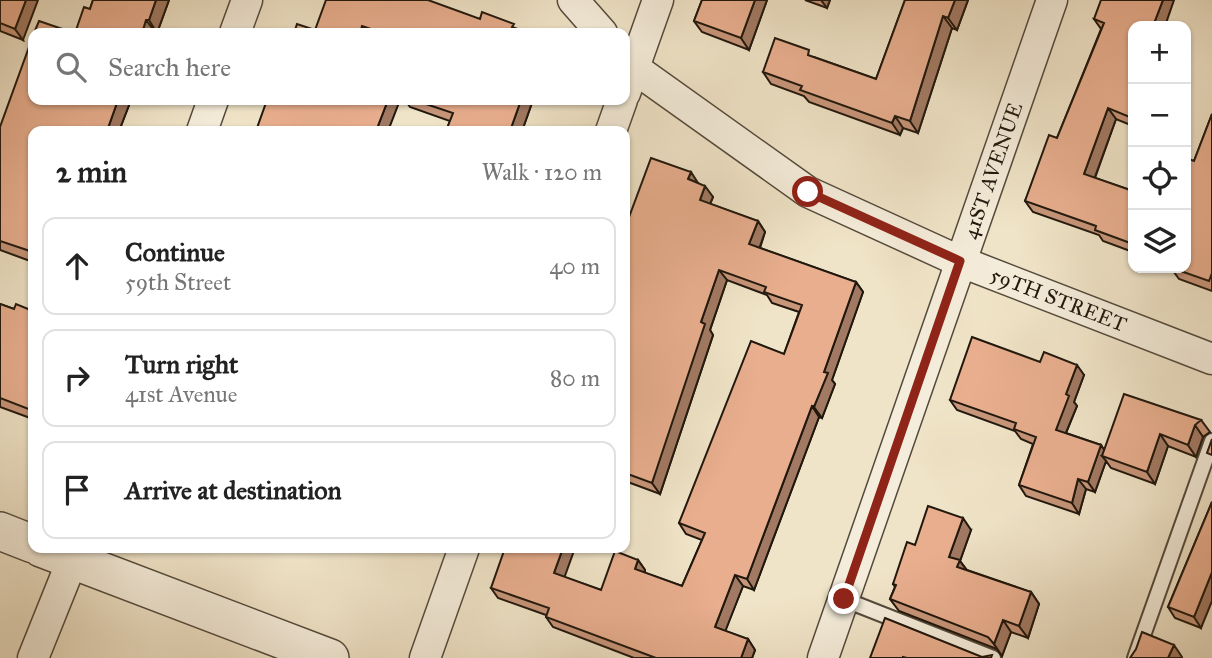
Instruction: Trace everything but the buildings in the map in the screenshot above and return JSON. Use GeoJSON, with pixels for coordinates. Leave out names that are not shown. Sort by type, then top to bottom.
{"type":"FeatureCollection","features":[{"type":"Feature","properties":{"kind":"street"},"geometry":{"type":"LineString","coordinates":[[238,28],[247,0]]}},
{"type":"Feature","properties":{"kind":"street"},"geometry":{"type":"LineString","coordinates":[[573,0],[598,28]]}},
{"type":"Feature","properties":{"kind":"street"},"geometry":{"type":"LineString","coordinates":[[630,68],[658,0]]}},
{"type":"Feature","properties":{"kind":"street","name":"41ST AVENUE"},"geometry":{"type":"LineString","coordinates":[[823,658],[1052,0]]}},
{"type":"Feature","properties":{"kind":"street","name":"59TH STREET"},"geometry":{"type":"LineString","coordinates":[[630,74],[808,192],[960,261],[1212,359]]}},
{"type":"Feature","properties":{"kind":"street"},"geometry":{"type":"LineString","coordinates":[[204,126],[211,105]]}},
{"type":"Feature","properties":{"kind":"street"},"geometry":{"type":"LineString","coordinates":[[613,126],[620,105]]}},
{"type":"Feature","properties":{"kind":"street"},"geometry":{"type":"LineString","coordinates":[[0,531],[28,542]]}},
{"type":"Feature","properties":{"kind":"street"},"geometry":{"type":"LineString","coordinates":[[33,658],[52,553]]}},
{"type":"Feature","properties":{"kind":"street"},"geometry":{"type":"LineString","coordinates":[[57,553],[330,658]]}},
{"type":"Feature","properties":{"kind":"street"},"geometry":{"type":"LineString","coordinates":[[425,658],[462,553]]}},
{"type":"Feature","properties":{"kind":"lane"},"geometry":{"type":"LineString","coordinates":[[1135,658],[1212,441]]}},
{"type":"Feature","properties":{"kind":"lane"},"geometry":{"type":"LineString","coordinates":[[844,599],[993,658]]}},
{"type":"Feature","properties":{"kind":"route"},"geometry":{"type":"LineString","coordinates":[[808,192],[960,261],[844,599]]}}]}
